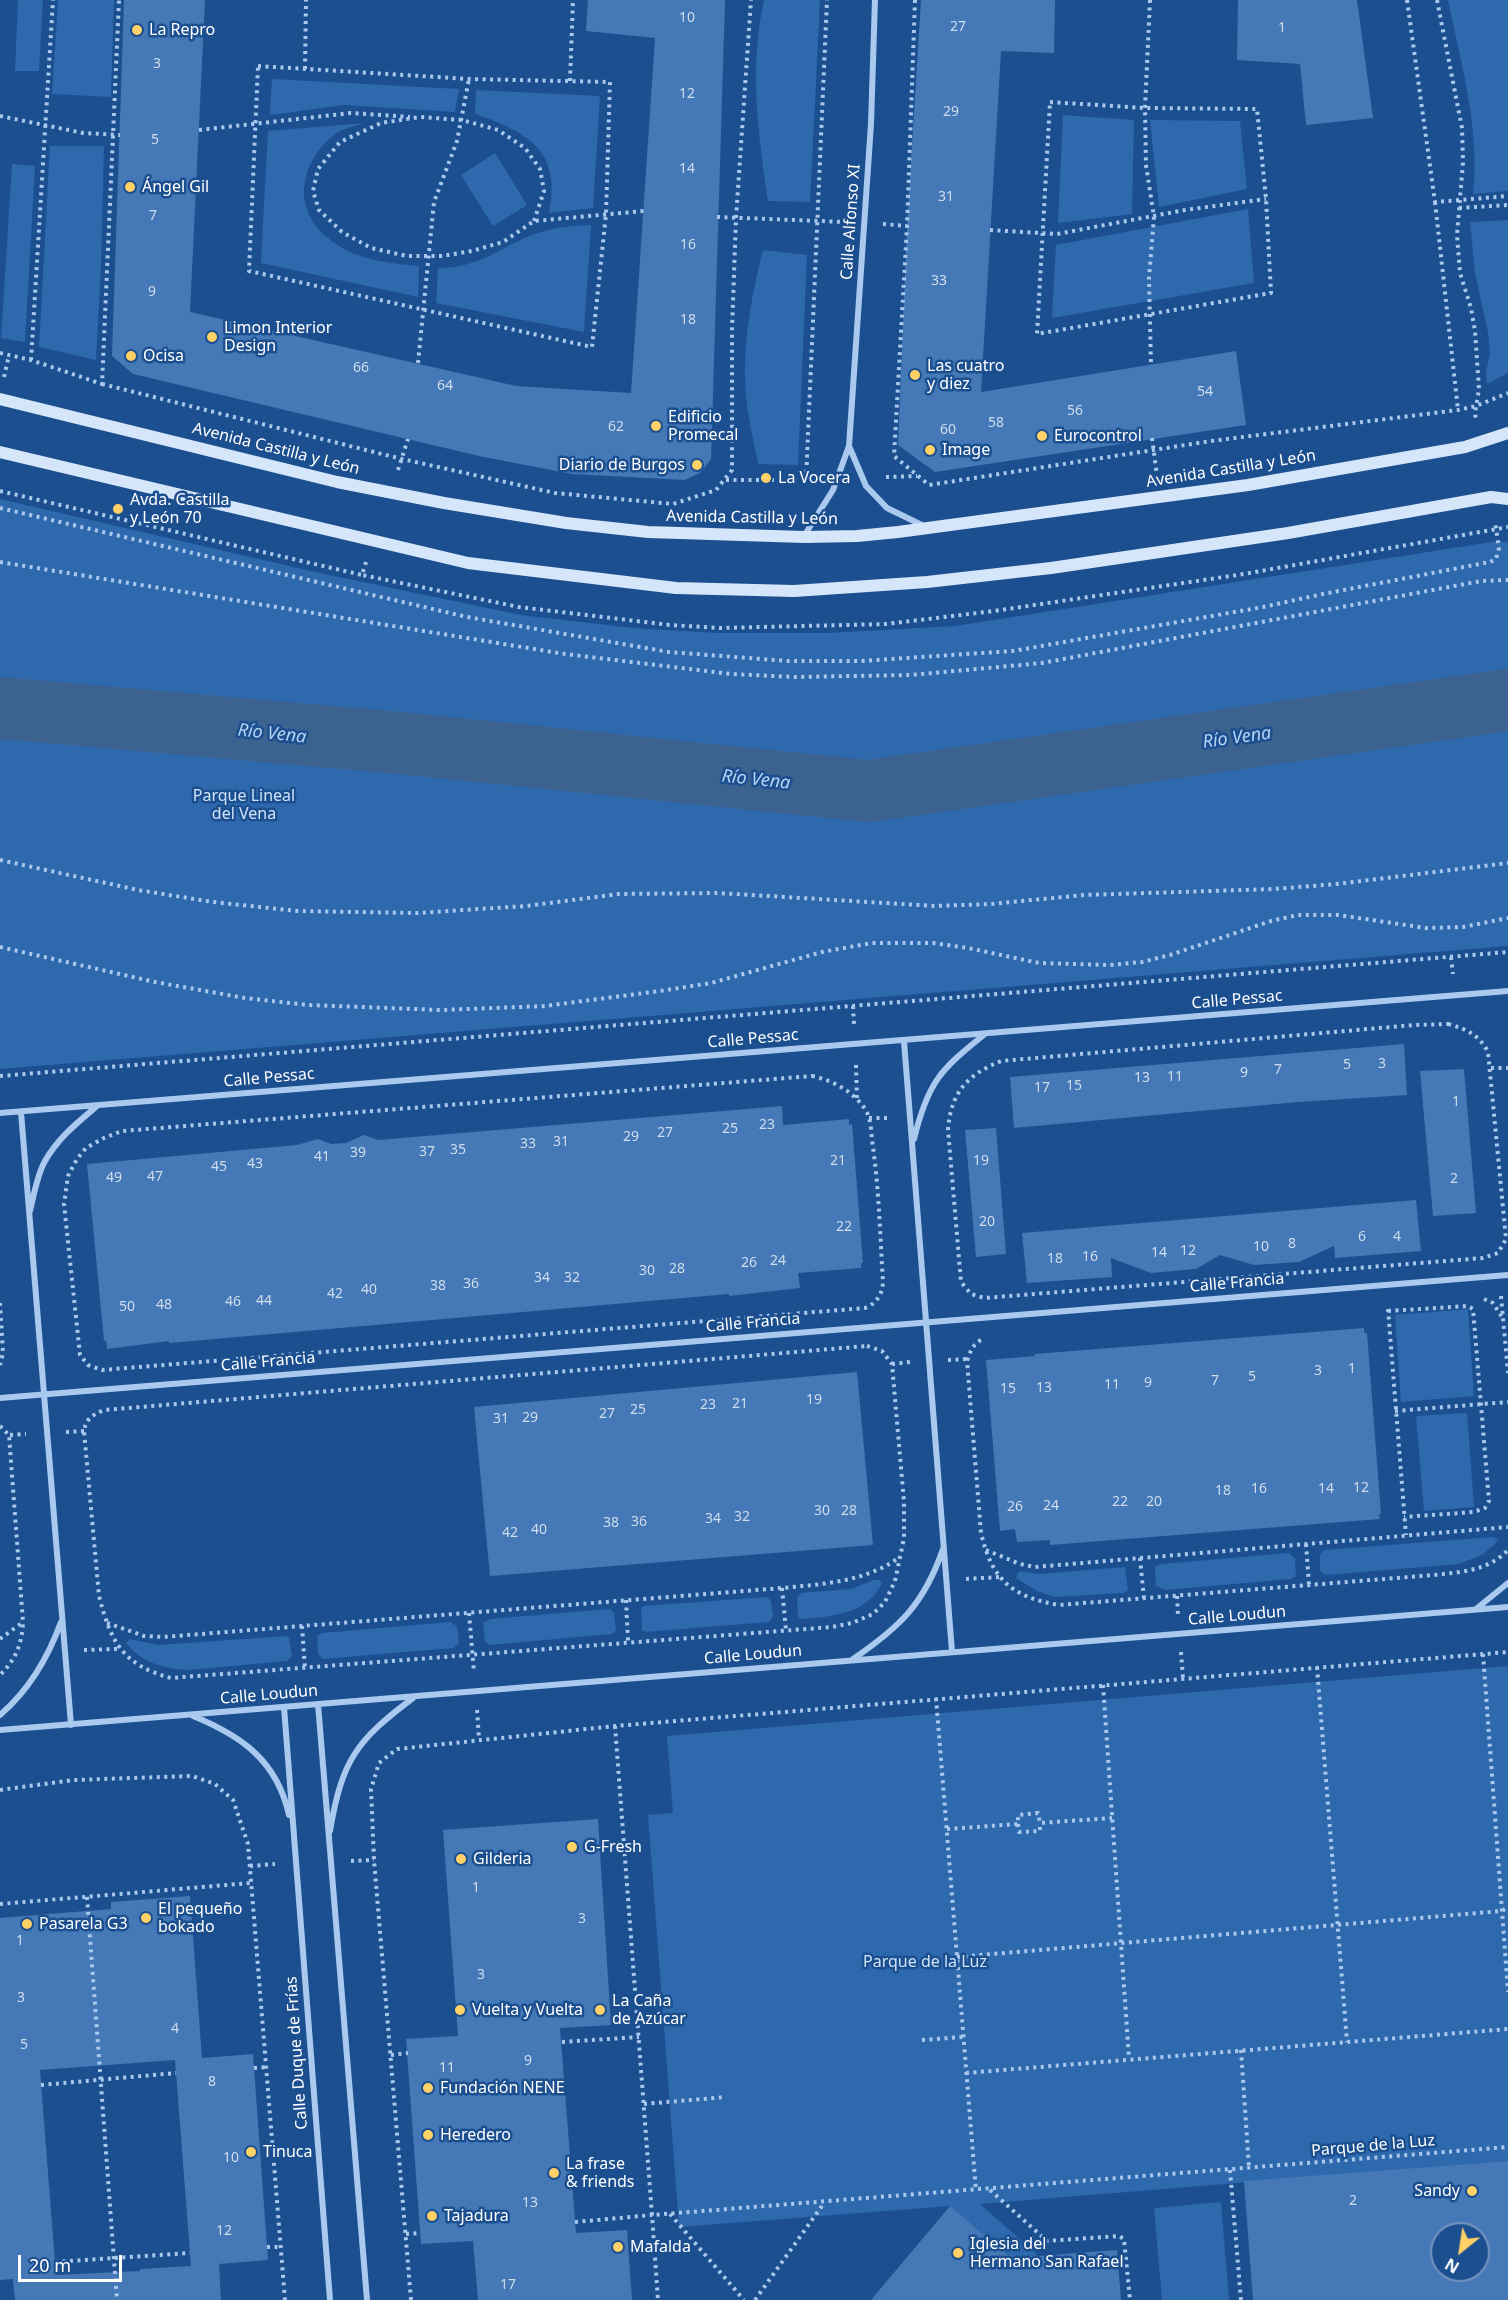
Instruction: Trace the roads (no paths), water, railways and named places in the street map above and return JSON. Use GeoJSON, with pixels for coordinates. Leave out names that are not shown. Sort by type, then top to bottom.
{"type":"FeatureCollection","features":[{"type":"Feature","properties":{"kind":"main road","name":"Avenida Castilla y León"},"geometry":{"type":"LineString","coordinates":[[0,399],[337,482],[444,503],[566,523],[648,532],[804,537],[857,536],[929,528],[1248,485],[1465,447],[1508,433]]}},
{"type":"Feature","properties":{"kind":"main road"},"geometry":{"type":"LineString","coordinates":[[0,452],[468,562],[676,588],[794,591],[938,581],[1051,568],[1288,533],[1491,497],[1508,499]]}},
{"type":"Feature","properties":{"kind":"street","name":"Calle Alfonso XI"},"geometry":{"type":"LineString","coordinates":[[804,537],[833,490],[849,446],[864,223],[875,0]]}},
{"type":"Feature","properties":{"kind":"street","name":"Calle Alfonso XI"},"geometry":{"type":"LineString","coordinates":[[849,446],[866,486],[887,508],[929,528]]}},
{"type":"Feature","properties":{"kind":"street","name":"Calle Pessac"},"geometry":{"type":"LineString","coordinates":[[0,1113],[1508,991]]}},
{"type":"Feature","properties":{"kind":"street"},"geometry":{"type":"LineString","coordinates":[[912,1145],[920,1112],[931,1087],[943,1070],[985,1034]]}},
{"type":"Feature","properties":{"kind":"street"},"geometry":{"type":"LineString","coordinates":[[904,1041],[952,1652]]}},
{"type":"Feature","properties":{"kind":"street"},"geometry":{"type":"LineString","coordinates":[[29,1214],[44,1162],[71,1128],[98,1106]]}},
{"type":"Feature","properties":{"kind":"street"},"geometry":{"type":"LineString","coordinates":[[21,1112],[71,1725]]}},
{"type":"Feature","properties":{"kind":"street","name":"Calle Francia"},"geometry":{"type":"LineString","coordinates":[[0,1398],[1508,1275]]}},
{"type":"Feature","properties":{"kind":"street"},"geometry":{"type":"LineString","coordinates":[[852,1660],[903,1621],[935,1572],[944,1545]]}},
{"type":"Feature","properties":{"kind":"street"},"geometry":{"type":"LineString","coordinates":[[1476,1610],[1508,1583]]}},
{"type":"Feature","properties":{"kind":"street","name":"Calle Loudun"},"geometry":{"type":"LineString","coordinates":[[0,1730],[1508,1607]]}},
{"type":"Feature","properties":{"kind":"street"},"geometry":{"type":"LineString","coordinates":[[0,1715],[32,1680],[52,1646],[62,1619]]}},
{"type":"Feature","properties":{"kind":"street"},"geometry":{"type":"LineString","coordinates":[[328,1841],[345,1770],[358,1746],[380,1723],[414,1696]]}},
{"type":"Feature","properties":{"kind":"street"},"geometry":{"type":"LineString","coordinates":[[318,1704],[367,2300]]}},
{"type":"Feature","properties":{"kind":"street","name":"Calle Duque de Frías"},"geometry":{"type":"LineString","coordinates":[[284,1707],[330,2300]]}},
{"type":"Feature","properties":{"kind":"street","name":"Calle Duque de Frías"},"geometry":{"type":"LineString","coordinates":[[189,1715],[238,1737],[258,1755],[273,1775],[285,1799],[294,1839]]}},
{"type":"Feature","properties":{"kind":"waterway","name":"Río Vena"},"geometry":{"type":"LineString","coordinates":[[0,708],[400,743],[868,791],[1508,700]]}},
{"type":"Feature","properties":{"kind":"place","name":"La Repro"},"geometry":{"type":"Point","coordinates":[137,30]}},
{"type":"Feature","properties":{"kind":"place","name":"Ángel Gil"},"geometry":{"type":"Point","coordinates":[130,187]}},
{"type":"Feature","properties":{"kind":"place","name":"Limon Interior Design"},"geometry":{"type":"Point","coordinates":[212,337]}},
{"type":"Feature","properties":{"kind":"place","name":"Ocisa"},"geometry":{"type":"Point","coordinates":[131,356]}},
{"type":"Feature","properties":{"kind":"place","name":"Las cuatro y diez"},"geometry":{"type":"Point","coordinates":[915,375]}},
{"type":"Feature","properties":{"kind":"place","name":"Edificio Promecal"},"geometry":{"type":"Point","coordinates":[656,426]}},
{"type":"Feature","properties":{"kind":"place","name":"Eurocontrol"},"geometry":{"type":"Point","coordinates":[1042,436]}},
{"type":"Feature","properties":{"kind":"place","name":"Image"},"geometry":{"type":"Point","coordinates":[930,450]}},
{"type":"Feature","properties":{"kind":"place","name":"Diario de Burgos"},"geometry":{"type":"Point","coordinates":[697,465]}},
{"type":"Feature","properties":{"kind":"place","name":"La Vocera"},"geometry":{"type":"Point","coordinates":[766,478]}},
{"type":"Feature","properties":{"kind":"place","name":"Avda. Castilla y León 70"},"geometry":{"type":"Point","coordinates":[118,509]}},
{"type":"Feature","properties":{"kind":"place","name":"G-Fresh"},"geometry":{"type":"Point","coordinates":[572,1847]}},
{"type":"Feature","properties":{"kind":"place","name":"Gilderia"},"geometry":{"type":"Point","coordinates":[461,1859]}},
{"type":"Feature","properties":{"kind":"place","name":"El pequeño bokado"},"geometry":{"type":"Point","coordinates":[146,1918]}},
{"type":"Feature","properties":{"kind":"place","name":"Pasarela G3"},"geometry":{"type":"Point","coordinates":[27,1924]}},
{"type":"Feature","properties":{"kind":"place","name":"Vuelta y Vuelta"},"geometry":{"type":"Point","coordinates":[460,2010]}},
{"type":"Feature","properties":{"kind":"place","name":"La Caña de Azúcar"},"geometry":{"type":"Point","coordinates":[600,2010]}},
{"type":"Feature","properties":{"kind":"place","name":"Fundación NENE"},"geometry":{"type":"Point","coordinates":[428,2088]}},
{"type":"Feature","properties":{"kind":"place","name":"Heredero"},"geometry":{"type":"Point","coordinates":[428,2135]}},
{"type":"Feature","properties":{"kind":"place","name":"Tinuca"},"geometry":{"type":"Point","coordinates":[251,2152]}},
{"type":"Feature","properties":{"kind":"place","name":"La frase & friends"},"geometry":{"type":"Point","coordinates":[554,2173]}},
{"type":"Feature","properties":{"kind":"place","name":"Sandy"},"geometry":{"type":"Point","coordinates":[1472,2191]}},
{"type":"Feature","properties":{"kind":"place","name":"Tajadura"},"geometry":{"type":"Point","coordinates":[432,2216]}},
{"type":"Feature","properties":{"kind":"place","name":"Mafalda"},"geometry":{"type":"Point","coordinates":[618,2247]}},
{"type":"Feature","properties":{"kind":"place","name":"Iglesia del Hermano San Rafael"},"geometry":{"type":"Point","coordinates":[958,2253]}},
{"type":"Feature","properties":{"kind":"park label","name":"Parque Lineal del Vena"},"geometry":{"type":"Point","coordinates":[244,805]}},
{"type":"Feature","properties":{"kind":"park label","name":"Parque de la Luz"},"geometry":{"type":"Point","coordinates":[925,1962]}}]}
